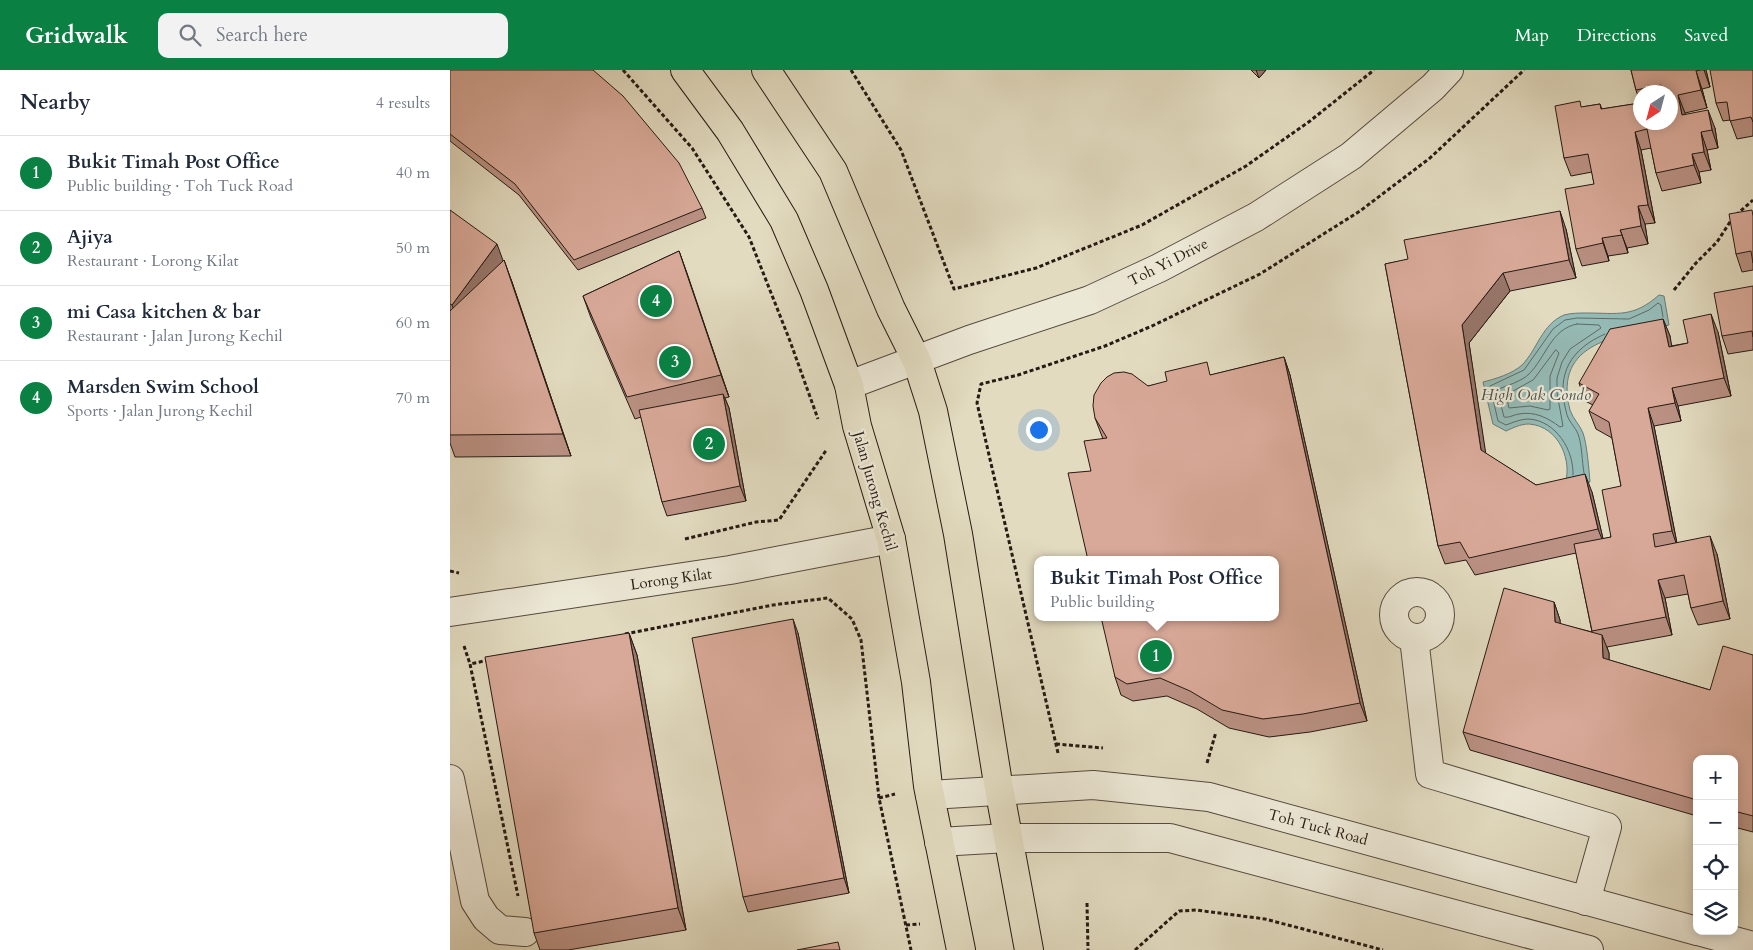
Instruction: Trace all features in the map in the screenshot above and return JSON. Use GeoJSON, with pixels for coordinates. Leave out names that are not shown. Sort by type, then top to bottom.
{"type":"FeatureCollection","features":[{"type":"Feature","properties":{"kind":"main road","name":"Jalan Jurong Kechil"},"geometry":{"type":"LineString","coordinates":[[685,70],[730,131],[784,220],[814,290],[850,385],[857,426],[891,539],[916,682],[930,795],[961,950]]}},
{"type":"Feature","properties":{"kind":"main road"},"geometry":{"type":"LineString","coordinates":[[766,70],[833,171],[891,309],[916,361],[933,411],[958,534],[1008,838],[1029,950]]}},
{"type":"Feature","properties":{"kind":"street","name":"Toh Yi Drive"},"geometry":{"type":"LineString","coordinates":[[850,385],[969,340],[1090,300],[1159,268],[1256,217],[1351,156],[1433,87],[1449,70]]}},
{"type":"Feature","properties":{"kind":"street","name":"Lorong Kilat"},"geometry":{"type":"LineString","coordinates":[[450,612],[730,570],[891,539]]}},
{"type":"Feature","properties":{"kind":"street"},"geometry":{"type":"LineString","coordinates":[[1414,638],[1430,774],[1607,827],[1586,901]]}},
{"type":"Feature","properties":{"kind":"street"},"geometry":{"type":"LineString","coordinates":[[450,779],[475,901],[486,918],[500,930],[526,932]]}},
{"type":"Feature","properties":{"kind":"street","name":"Toh Tuck Road"},"geometry":{"type":"LineString","coordinates":[[930,795],[1093,786],[1209,797],[1693,930]]}},
{"type":"Feature","properties":{"kind":"street"},"geometry":{"type":"LineString","coordinates":[[939,842],[1008,838],[1170,838],[1589,950]]}},
{"type":"Feature","properties":{"kind":"street","name":"Toh Tuck Road"},"geometry":{"type":"LineString","coordinates":[[1710,935],[1746,946]]}},
{"type":"Feature","properties":{"kind":"path"},"geometry":{"type":"LineString","coordinates":[[622,70],[692,148],[748,237],[777,308],[819,424]]}},
{"type":"Feature","properties":{"kind":"path"},"geometry":{"type":"LineString","coordinates":[[851,70],[901,150],[954,288],[1036,268],[1142,225],[1246,166],[1310,121],[1374,70]]}},
{"type":"Feature","properties":{"kind":"path"},"geometry":{"type":"LineString","coordinates":[[1674,290],[1696,263],[1717,242],[1731,220],[1753,200]]}},
{"type":"Feature","properties":{"kind":"path"},"geometry":{"type":"LineString","coordinates":[[981,384],[977,403],[1066,787]]}},
{"type":"Feature","properties":{"kind":"path"},"geometry":{"type":"LineString","coordinates":[[679,540],[756,522],[779,520],[827,450],[825,441]]}},
{"type":"Feature","properties":{"kind":"path"},"geometry":{"type":"LineString","coordinates":[[450,570],[464,575]]}},
{"type":"Feature","properties":{"kind":"path"},"geometry":{"type":"LineString","coordinates":[[616,636],[773,605],[828,598],[852,619],[861,640],[880,807],[911,950]]}},
{"type":"Feature","properties":{"kind":"path"},"geometry":{"type":"LineString","coordinates":[[489,660],[470,664],[526,932]]}},
{"type":"Feature","properties":{"kind":"path"},"geometry":{"type":"LineString","coordinates":[[1209,756],[1216,732]]}},
{"type":"Feature","properties":{"kind":"path"},"geometry":{"type":"LineString","coordinates":[[1087,903],[1088,950]]}},
{"type":"Feature","properties":{"kind":"path"},"geometry":{"type":"LineString","coordinates":[[1135,950],[1179,911],[1196,910],[1265,919],[1383,950]]}},
{"type":"Feature","properties":{"kind":"water","name":"High Oak Condo"},"geometry":{"type":"Polygon","coordinates":[[[1659,295],[1664,296],[1669,325],[1612,338],[1595,345],[1581,355],[1571,369],[1567,387],[1570,410],[1582,430],[1588,457],[1590,482],[1564,487],[1567,467],[1562,447],[1556,438],[1540,426],[1526,424],[1506,431],[1493,424],[1483,382],[1508,374],[1522,365],[1550,324],[1564,315],[1578,313],[1625,313],[1641,308],[1659,295]]]}},
{"type":"Feature","properties":{"kind":"building"},"geometry":{"type":"Polygon","coordinates":[[[450,70],[593,70],[623,96],[679,163],[702,208],[574,260],[515,184],[450,134],[450,70]]]}},
{"type":"Feature","properties":{"kind":"building"},"geometry":{"type":"Polygon","coordinates":[[[1631,70],[1700,70],[1696,71],[1701,90],[1678,95],[1678,85],[1635,85],[1631,70]]]}},
{"type":"Feature","properties":{"kind":"building"},"geometry":{"type":"Polygon","coordinates":[[[1710,70],[1753,70],[1753,122],[1751,117],[1730,121],[1727,102],[1716,103],[1710,70]]]}},
{"type":"Feature","properties":{"kind":"building"},"geometry":{"type":"Polygon","coordinates":[[[1678,95],[1682,115],[1708,110],[1712,130],[1701,132],[1704,152],[1692,154],[1694,165],[1656,173],[1647,130],[1678,130],[1678,95]]]}},
{"type":"Feature","properties":{"kind":"building"},"geometry":{"type":"Polygon","coordinates":[[[1580,101],[1581,107],[1600,104],[1601,109],[1633,104],[1633,130],[1643,130],[1635,132],[1648,205],[1638,206],[1641,226],[1620,230],[1622,235],[1602,238],[1603,243],[1576,249],[1565,189],[1594,184],[1588,154],[1564,158],[1555,106],[1580,101]]]}},
{"type":"Feature","properties":{"kind":"building"},"geometry":{"type":"Polygon","coordinates":[[[450,210],[497,244],[452,305],[450,304],[450,210]]]}},
{"type":"Feature","properties":{"kind":"building"},"geometry":{"type":"Polygon","coordinates":[[[1752,210],[1753,263],[1751,251],[1736,254],[1729,214],[1752,210]]]}},
{"type":"Feature","properties":{"kind":"building"},"geometry":{"type":"Polygon","coordinates":[[[1560,211],[1569,260],[1503,273],[1462,325],[1481,450],[1536,485],[1585,474],[1598,529],[1469,558],[1460,542],[1438,546],[1385,264],[1408,259],[1404,240],[1560,211]]]}},
{"type":"Feature","properties":{"kind":"building"},"geometry":{"type":"Polygon","coordinates":[[[679,251],[721,375],[627,397],[583,296],[679,251]]]}},
{"type":"Feature","properties":{"kind":"building"},"geometry":{"type":"Polygon","coordinates":[[[504,260],[563,434],[450,435],[450,311],[504,260]]]}},
{"type":"Feature","properties":{"kind":"building"},"geometry":{"type":"Polygon","coordinates":[[[1753,286],[1753,337],[1752,331],[1722,336],[1714,293],[1753,286]]]}},
{"type":"Feature","properties":{"kind":"building"},"geometry":{"type":"Polygon","coordinates":[[[1711,314],[1724,378],[1672,388],[1675,403],[1648,408],[1672,531],[1653,534],[1655,547],[1710,536],[1723,601],[1691,608],[1684,575],[1658,580],[1666,617],[1592,631],[1574,544],[1611,537],[1602,490],[1621,486],[1609,422],[1589,411],[1599,394],[1579,383],[1610,329],[1663,319],[1669,347],[1688,343],[1683,320],[1711,314]]]}},
{"type":"Feature","properties":{"kind":"building"},"geometry":{"type":"Polygon","coordinates":[[[1284,357],[1360,703],[1303,714],[1263,719],[1222,710],[1190,691],[1160,678],[1127,684],[1115,677],[1102,621],[1279,621],[1279,556],[1087,556],[1068,473],[1091,471],[1084,441],[1107,438],[1095,418],[1093,406],[1094,395],[1101,383],[1114,373],[1124,372],[1132,374],[1148,386],[1167,381],[1165,372],[1207,362],[1210,375],[1284,357]]]}},
{"type":"Feature","properties":{"kind":"building"},"geometry":{"type":"Polygon","coordinates":[[[723,394],[740,486],[662,502],[639,410],[723,394]]]}},
{"type":"Feature","properties":{"kind":"building"},"geometry":{"type":"Polygon","coordinates":[[[1504,588],[1554,602],[1555,622],[1602,635],[1603,658],[1710,690],[1723,646],[1753,655],[1753,816],[1738,812],[1738,755],[1693,755],[1693,799],[1463,732],[1504,588]]]}},
{"type":"Feature","properties":{"kind":"building"},"geometry":{"type":"Polygon","coordinates":[[[793,619],[844,878],[743,897],[692,638],[793,619]]]}},
{"type":"Feature","properties":{"kind":"building"},"geometry":{"type":"Polygon","coordinates":[[[629,633],[678,908],[534,933],[485,657],[629,633]]]}},
{"type":"Feature","properties":{"kind":"building"},"geometry":{"type":"Polygon","coordinates":[[[838,942],[840,950],[797,950],[838,942]]]}},
{"type":"Feature","properties":{"kind":"place","name":"Marsden Swim School"},"geometry":{"type":"Point","coordinates":[656,301]}},
{"type":"Feature","properties":{"kind":"place","name":"mi Casa kitchen & bar"},"geometry":{"type":"Point","coordinates":[675,362]}},
{"type":"Feature","properties":{"kind":"place","name":"Ajiya"},"geometry":{"type":"Point","coordinates":[709,444]}},
{"type":"Feature","properties":{"kind":"place","name":"Bukit Timah Post Office"},"geometry":{"type":"Point","coordinates":[1156,656]}}]}
